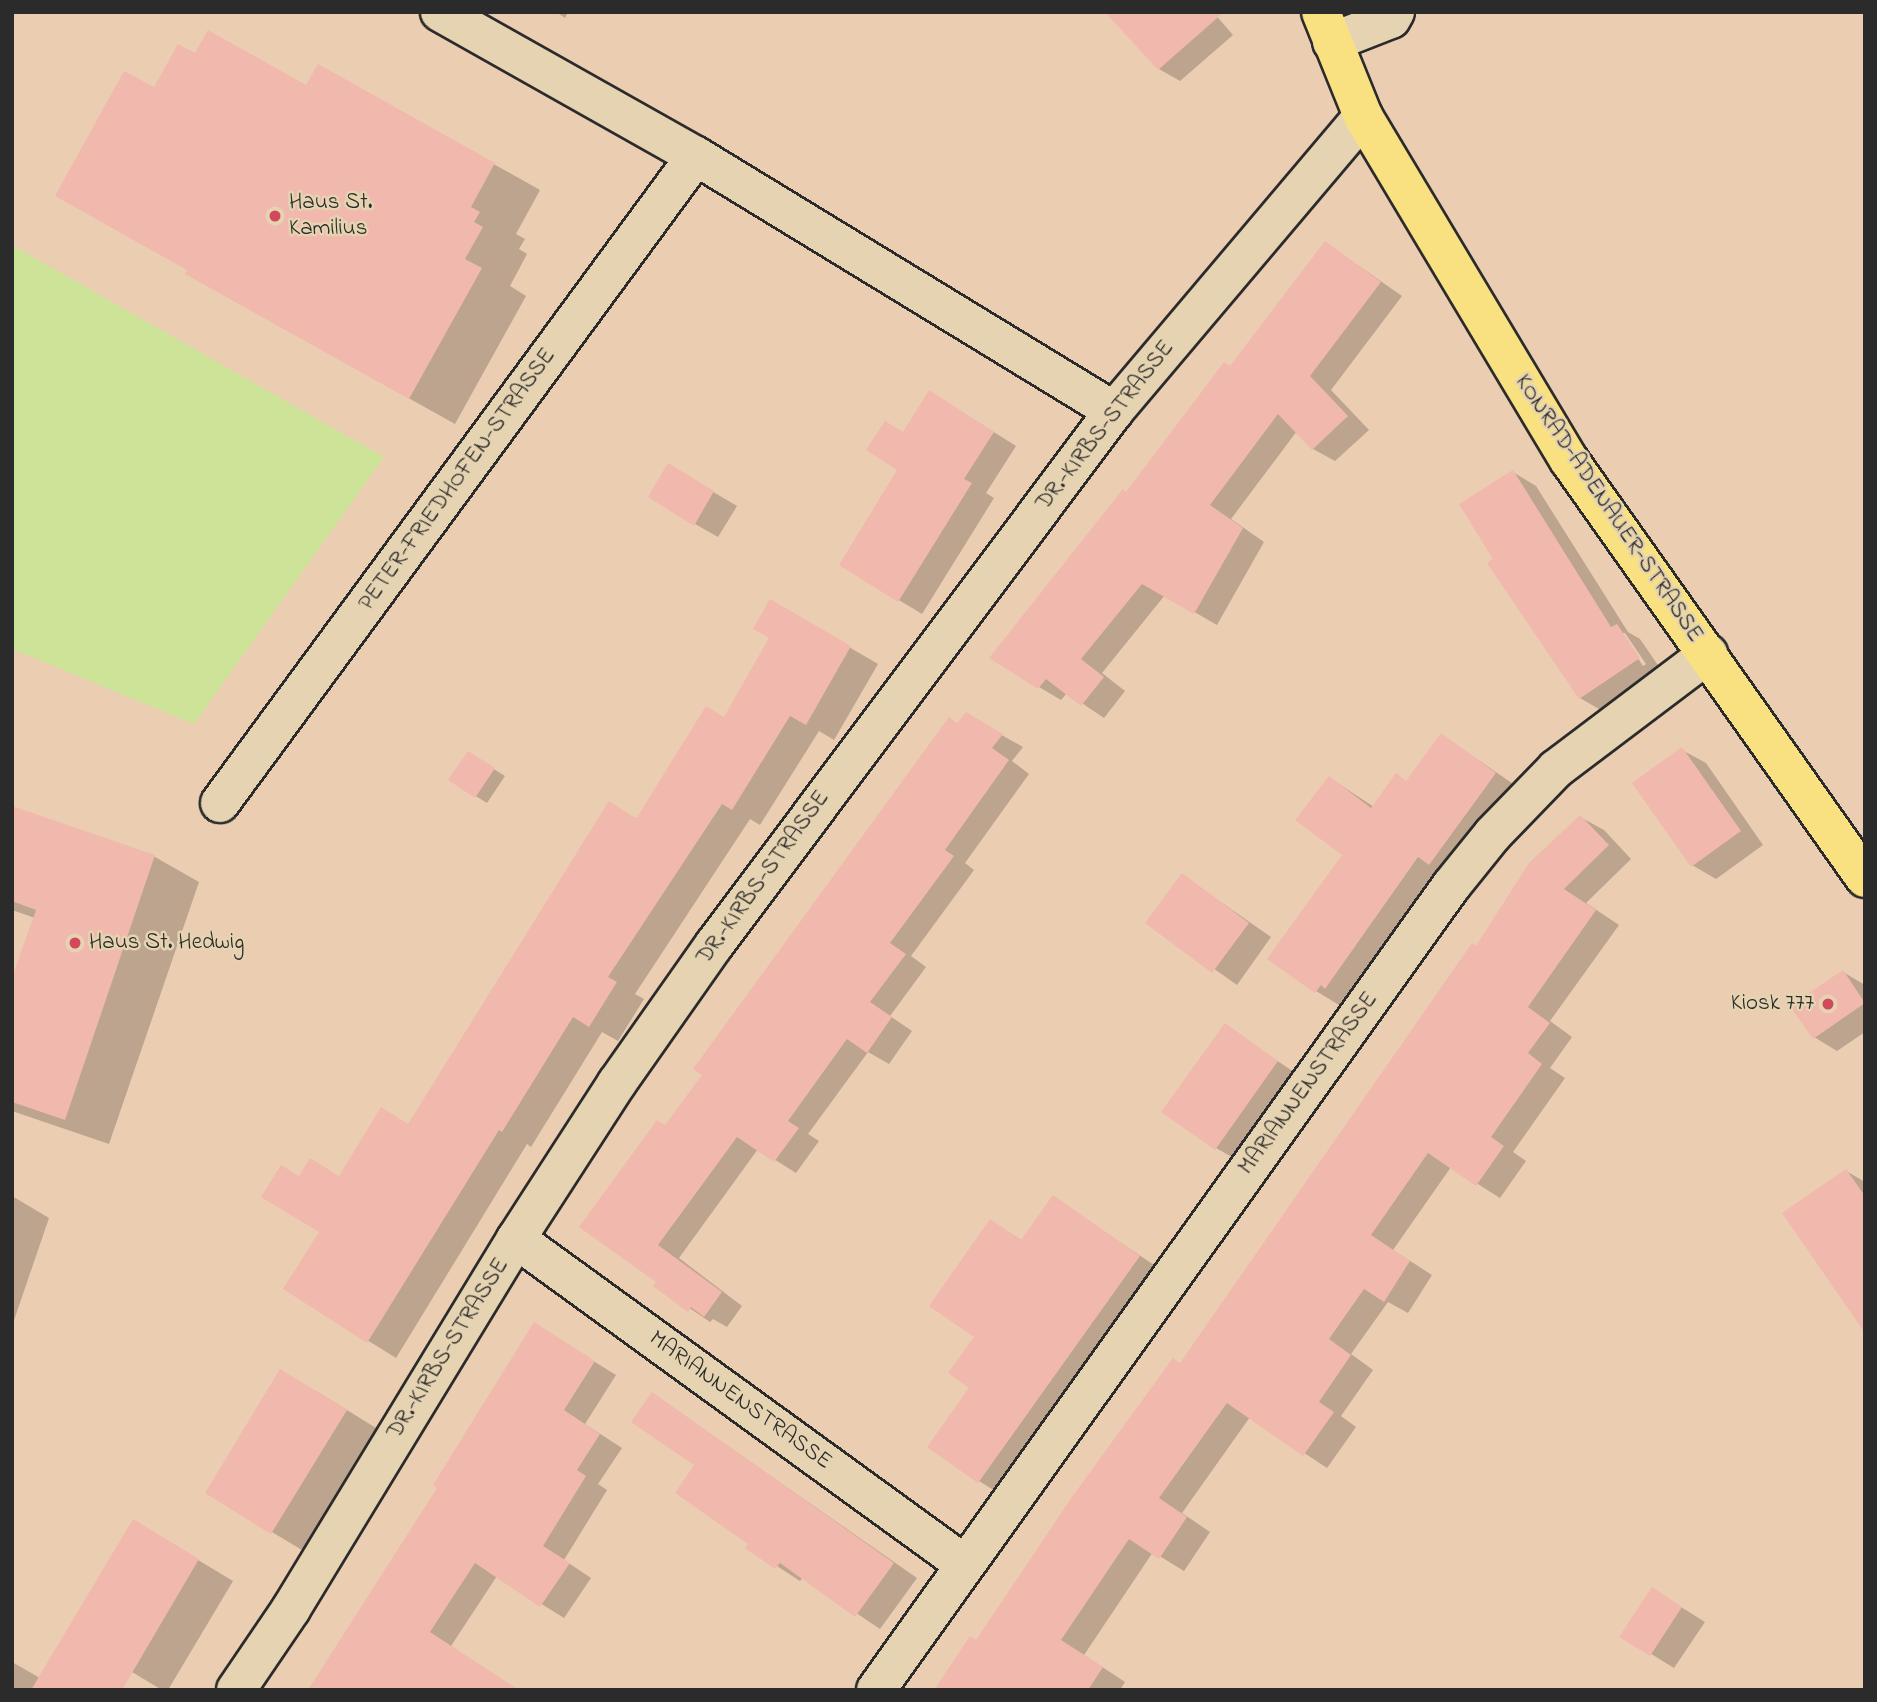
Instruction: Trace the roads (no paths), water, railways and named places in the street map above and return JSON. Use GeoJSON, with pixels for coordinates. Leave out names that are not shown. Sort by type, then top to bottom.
{"type":"FeatureCollection","features":[{"type":"Feature","properties":{"kind":"main road","name":"KONRAD-ADENAUER-STRASSE"},"geometry":{"type":"LineString","coordinates":[[1352,24],[1363,116],[1569,460],[1865,878]]}},
{"type":"Feature","properties":{"kind":"street"},"geometry":{"type":"LineString","coordinates":[[440,12],[696,156],[1114,411]]}},
{"type":"Feature","properties":{"kind":"street","name":"DR.-KIRBS-STRASSE"},"geometry":{"type":"LineString","coordinates":[[236,1690],[291,1609],[516,1239],[617,1083],[714,945],[1114,411],[1363,116]]}},
{"type":"Feature","properties":{"kind":"street","name":"PETER-FRIEDHOFEN-STRASSE"},"geometry":{"type":"LineString","coordinates":[[220,803],[696,156]]}},
{"type":"Feature","properties":{"kind":"street","name":"MARIANNENSTRASSE"},"geometry":{"type":"LineString","coordinates":[[876,1690],[1451,886],[1493,834],[1556,769],[1707,654]]}},
{"type":"Feature","properties":{"kind":"street","name":"MARIANNENSTRASSE"},"geometry":{"type":"LineString","coordinates":[[516,1239],[964,1564]]}},
{"type":"Feature","properties":{"kind":"place","name":"Haus St. Kamilius"},"geometry":{"type":"Point","coordinates":[275,216]}},
{"type":"Feature","properties":{"kind":"place","name":"Haus St. Hedwig"},"geometry":{"type":"Point","coordinates":[75,943]}},
{"type":"Feature","properties":{"kind":"place","name":"Kiosk 777"},"geometry":{"type":"Point","coordinates":[1828,1004]}}]}
